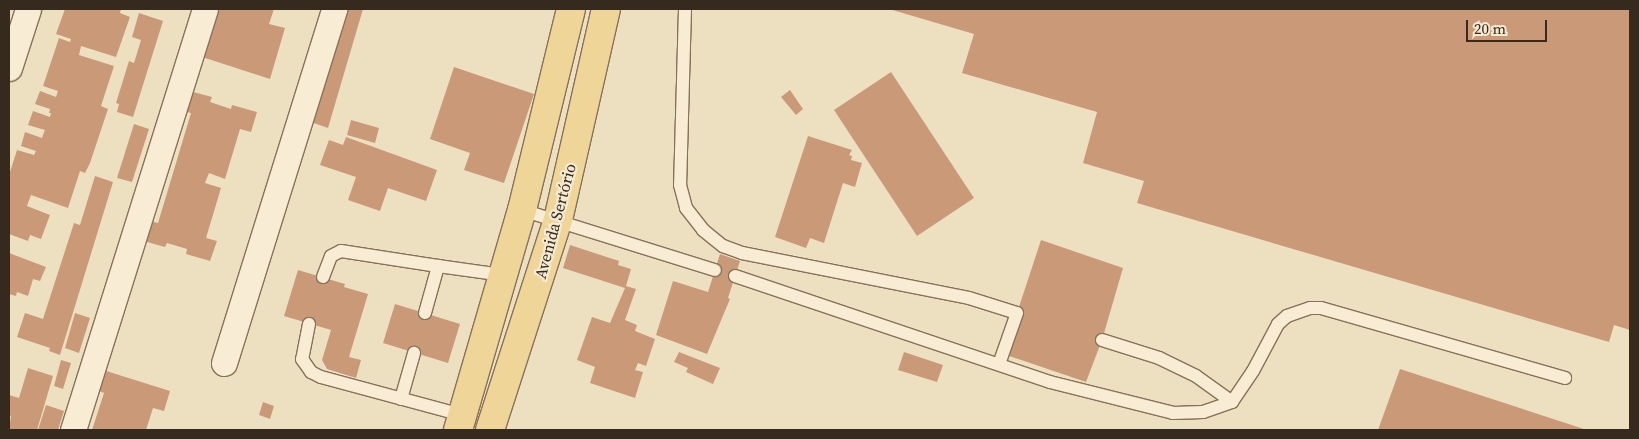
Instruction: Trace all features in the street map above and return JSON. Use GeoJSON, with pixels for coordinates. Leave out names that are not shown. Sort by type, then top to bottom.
{"type":"FeatureCollection","features":[{"type":"Feature","properties":{"kind":"main road"},"geometry":{"type":"LineString","coordinates":[[460,423],[522,210],[571,9]]}},
{"type":"Feature","properties":{"kind":"main road","name":"Avenida Sertório"},"geometry":{"type":"LineString","coordinates":[[490,430],[558,220],[606,9]]}},
{"type":"Feature","properties":{"kind":"street"},"geometry":{"type":"LineString","coordinates":[[9,68],[28,9]]}},
{"type":"Feature","properties":{"kind":"street"},"geometry":{"type":"LineString","coordinates":[[73,430],[204,9]]}},
{"type":"Feature","properties":{"kind":"street"},"geometry":{"type":"LineString","coordinates":[[224,363],[334,9]]}},
{"type":"Feature","properties":{"kind":"lane"},"geometry":{"type":"LineString","coordinates":[[685,9],[680,186],[686,208],[704,230],[723,246],[742,253],[969,298],[1017,313],[999,364]]}},
{"type":"Feature","properties":{"kind":"lane"},"geometry":{"type":"LineString","coordinates":[[522,210],[715,270]]}},
{"type":"Feature","properties":{"kind":"lane"},"geometry":{"type":"LineString","coordinates":[[323,277],[331,256],[340,251],[503,275]]}},
{"type":"Feature","properties":{"kind":"lane"},"geometry":{"type":"LineString","coordinates":[[425,313],[438,266]]}},
{"type":"Feature","properties":{"kind":"lane"},"geometry":{"type":"LineString","coordinates":[[735,276],[1050,382],[1173,413],[1203,412],[1232,402],[1253,371],[1278,324],[1287,316],[1310,308],[1320,308],[1564,378]]}},
{"type":"Feature","properties":{"kind":"lane"},"geometry":{"type":"LineString","coordinates":[[309,324],[302,359],[311,372],[321,377],[401,399],[460,423]]}},
{"type":"Feature","properties":{"kind":"lane"},"geometry":{"type":"LineString","coordinates":[[1102,340],[1158,358],[1196,376],[1232,402]]}},
{"type":"Feature","properties":{"kind":"lane"},"geometry":{"type":"LineString","coordinates":[[401,399],[414,352]]}},
{"type":"Feature","properties":{"kind":"building"},"geometry":{"type":"Polygon","coordinates":[[[65,9],[121,9],[120,13],[130,17],[116,57],[81,46],[79,55],[114,66],[101,106],[108,109],[90,163],[85,173],[80,171],[68,208],[31,195],[27,206],[50,215],[41,239],[30,235],[28,241],[9,234],[9,175],[17,150],[34,155],[36,151],[21,146],[25,132],[42,138],[45,130],[28,125],[33,111],[50,117],[50,109],[35,104],[40,91],[56,97],[58,91],[43,86],[59,38],[70,42],[71,39],[56,34],[65,9]]]}},
{"type":"Feature","properties":{"kind":"building"},"geometry":{"type":"Polygon","coordinates":[[[210,9],[274,9],[269,24],[285,28],[270,79],[196,55],[210,9]]]}},
{"type":"Feature","properties":{"kind":"building"},"geometry":{"type":"Polygon","coordinates":[[[343,9],[363,9],[328,128],[308,121],[343,9]]]}},
{"type":"Feature","properties":{"kind":"building"},"geometry":{"type":"Polygon","coordinates":[[[889,9],[1630,9],[1630,330],[1614,325],[1609,342],[1137,203],[1144,181],[1083,163],[1097,112],[962,73],[974,34],[889,9]]]}},
{"type":"Feature","properties":{"kind":"building"},"geometry":{"type":"Polygon","coordinates":[[[139,13],[163,21],[133,117],[117,112],[119,104],[116,103],[129,61],[134,63],[141,40],[132,37],[139,13]]]}},
{"type":"Feature","properties":{"kind":"building"},"geometry":{"type":"Polygon","coordinates":[[[454,67],[534,94],[504,183],[464,170],[470,153],[430,139],[454,67]]]}},
{"type":"Feature","properties":{"kind":"building"},"geometry":{"type":"Polygon","coordinates":[[[891,72],[974,198],[917,236],[834,110],[891,72]]]}},
{"type":"Feature","properties":{"kind":"building"},"geometry":{"type":"Polygon","coordinates":[[[186,90],[212,97],[210,102],[231,109],[232,105],[257,112],[251,132],[240,129],[225,179],[209,173],[205,183],[221,188],[206,238],[217,241],[210,261],[186,254],[187,249],[167,243],[165,247],[140,240],[146,220],[158,223],[191,113],[180,110],[186,90]]]}},
{"type":"Feature","properties":{"kind":"building"},"geometry":{"type":"Polygon","coordinates":[[[790,90],[803,109],[796,115],[781,97],[790,90]]]}},
{"type":"Feature","properties":{"kind":"building"},"geometry":{"type":"Polygon","coordinates":[[[351,120],[379,128],[375,143],[347,135],[351,120]]]}},
{"type":"Feature","properties":{"kind":"building"},"geometry":{"type":"Polygon","coordinates":[[[134,124],[149,129],[132,182],[117,178],[134,124]]]}},
{"type":"Feature","properties":{"kind":"building"},"geometry":{"type":"Polygon","coordinates":[[[808,136],[852,150],[849,155],[852,156],[851,160],[862,163],[855,187],[843,183],[824,243],[810,238],[806,248],[775,237],[808,136]]]}},
{"type":"Feature","properties":{"kind":"building"},"geometry":{"type":"Polygon","coordinates":[[[346,137],[437,170],[426,201],[388,188],[380,211],[348,200],[356,177],[320,165],[329,140],[343,145],[346,137]]]}},
{"type":"Feature","properties":{"kind":"building"},"geometry":{"type":"Polygon","coordinates":[[[95,176],[113,182],[60,355],[49,351],[50,348],[17,337],[25,313],[43,319],[74,223],[80,225],[95,176]]]}},
{"type":"Feature","properties":{"kind":"building"},"geometry":{"type":"Polygon","coordinates":[[[1041,240],[1123,268],[1102,340],[1086,382],[1009,356],[1017,313],[1041,240]]]}},
{"type":"Feature","properties":{"kind":"building"},"geometry":{"type":"Polygon","coordinates":[[[570,245],[619,261],[618,265],[631,269],[626,286],[636,289],[625,320],[637,325],[635,331],[655,339],[646,366],[638,363],[635,370],[643,372],[635,398],[590,383],[595,367],[577,360],[592,317],[610,323],[625,288],[563,268],[570,245]]]}},
{"type":"Feature","properties":{"kind":"building"},"geometry":{"type":"Polygon","coordinates":[[[9,253],[46,267],[40,281],[33,279],[28,296],[17,292],[16,296],[9,294],[9,253]]]}},
{"type":"Feature","properties":{"kind":"building"},"geometry":{"type":"Polygon","coordinates":[[[720,254],[740,261],[728,298],[730,299],[707,354],[656,335],[673,281],[708,292],[720,254]]]}},
{"type":"Feature","properties":{"kind":"building"},"geometry":{"type":"Polygon","coordinates":[[[298,270],[345,284],[344,287],[368,294],[349,357],[361,360],[356,378],[327,369],[322,360],[331,330],[284,316],[298,270]]]}},
{"type":"Feature","properties":{"kind":"building"},"geometry":{"type":"Polygon","coordinates":[[[395,304],[460,324],[448,363],[383,343],[395,304]]]}},
{"type":"Feature","properties":{"kind":"building"},"geometry":{"type":"Polygon","coordinates":[[[75,313],[90,318],[79,353],[65,348],[75,313]]]}},
{"type":"Feature","properties":{"kind":"building"},"geometry":{"type":"Polygon","coordinates":[[[679,352],[720,368],[713,384],[686,372],[688,368],[674,362],[679,352]]]}},
{"type":"Feature","properties":{"kind":"building"},"geometry":{"type":"Polygon","coordinates":[[[904,352],[943,365],[937,382],[898,370],[904,352]]]}},
{"type":"Feature","properties":{"kind":"building"},"geometry":{"type":"Polygon","coordinates":[[[61,360],[71,363],[63,389],[54,386],[61,360]]]}},
{"type":"Feature","properties":{"kind":"building"},"geometry":{"type":"Polygon","coordinates":[[[28,368],[53,376],[37,430],[9,430],[11,416],[9,415],[9,395],[19,398],[28,368]]]}},
{"type":"Feature","properties":{"kind":"building"},"geometry":{"type":"Polygon","coordinates":[[[100,369],[170,391],[164,411],[153,408],[146,430],[92,430],[104,393],[94,389],[100,369]]]}},
{"type":"Feature","properties":{"kind":"building"},"geometry":{"type":"Polygon","coordinates":[[[1400,369],[1587,430],[1378,430],[1400,369]]]}},
{"type":"Feature","properties":{"kind":"building"},"geometry":{"type":"Polygon","coordinates":[[[263,402],[274,406],[270,419],[259,415],[263,402]]]}},
{"type":"Feature","properties":{"kind":"building"},"geometry":{"type":"Polygon","coordinates":[[[46,405],[64,411],[58,430],[38,430],[46,405]]]}}]}
